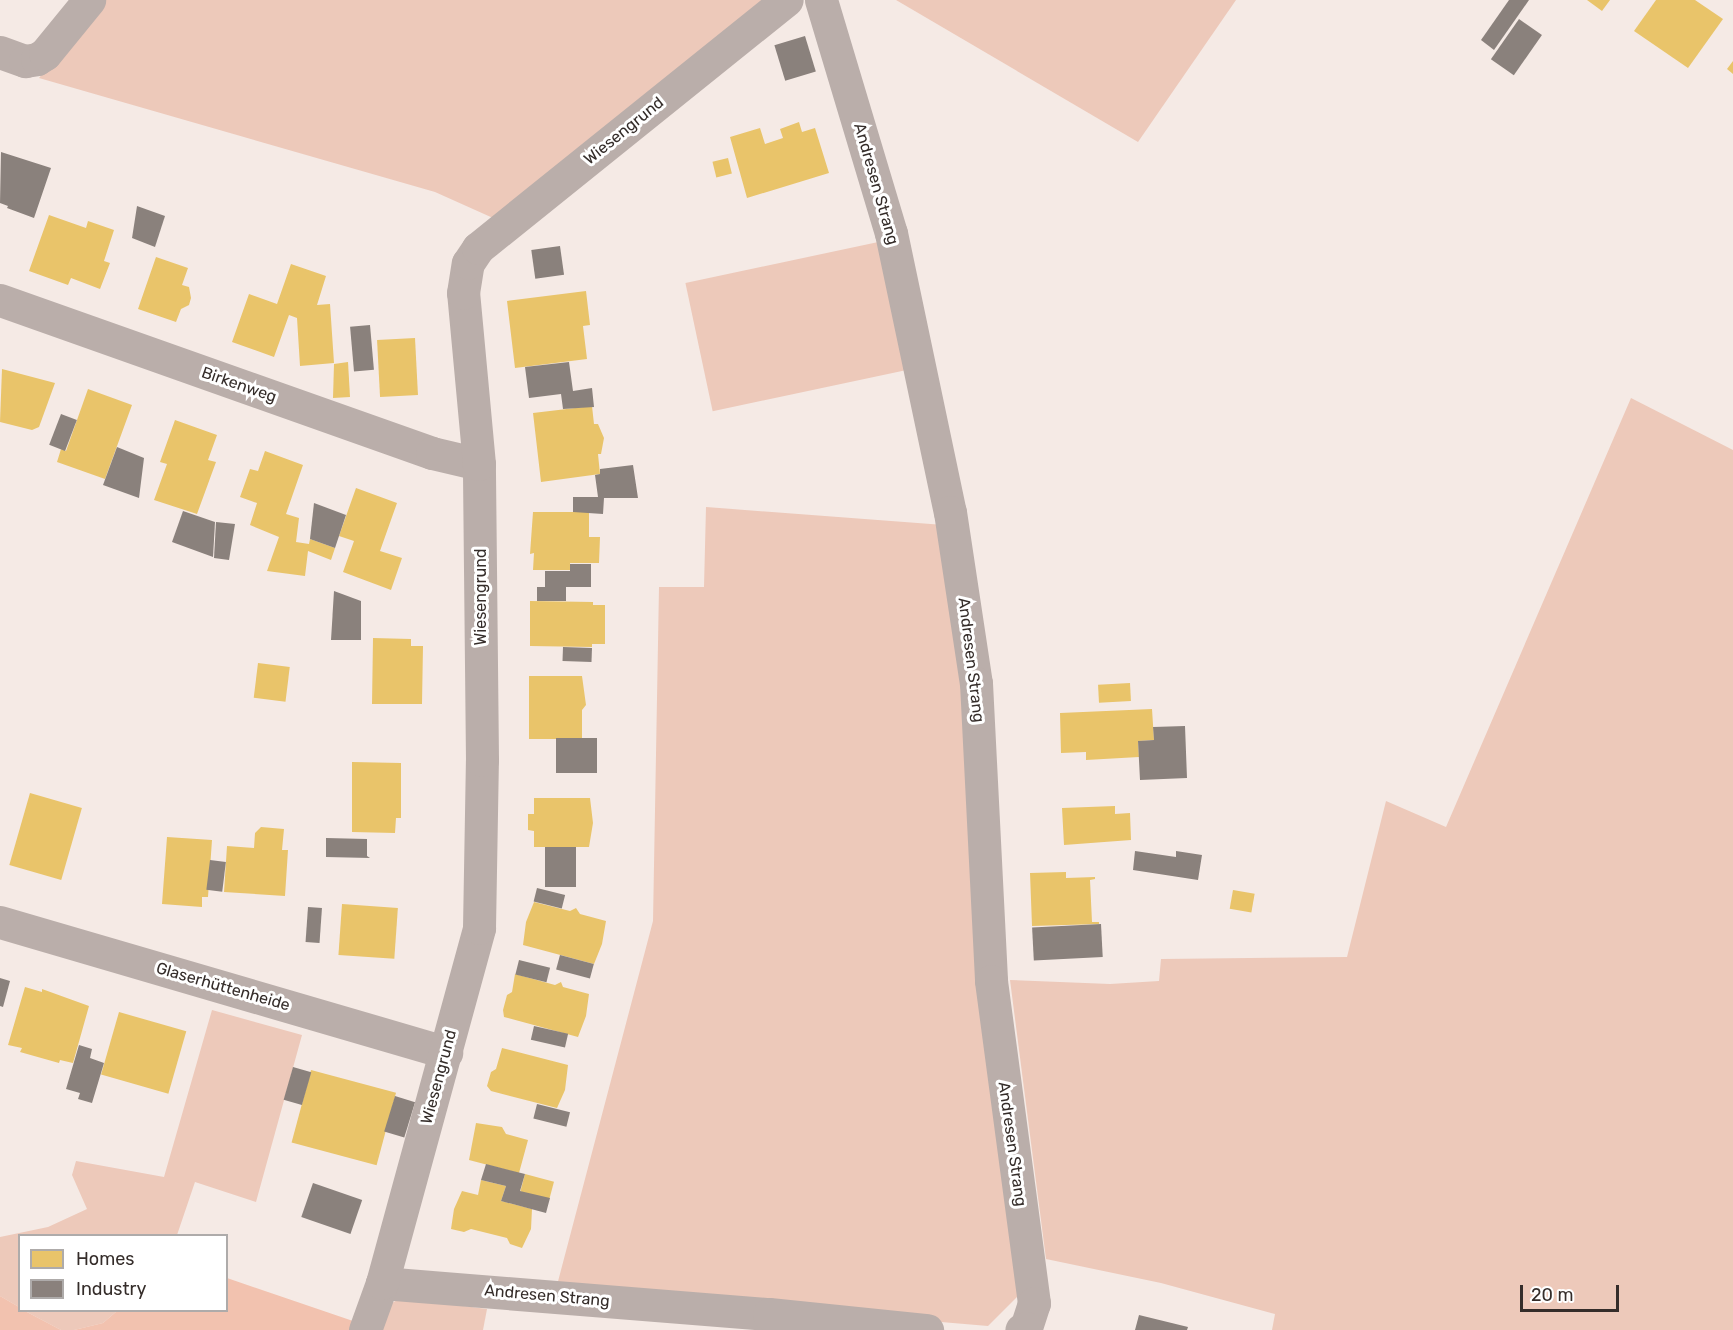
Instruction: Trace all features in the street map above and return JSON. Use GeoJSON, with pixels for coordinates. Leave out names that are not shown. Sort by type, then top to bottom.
{"type":"FeatureCollection","features":[{"type":"Feature","properties":{"kind":"street"},"geometry":{"type":"LineString","coordinates":[[0,52],[25,61],[37,60],[45,54],[89,0]]}},
{"type":"Feature","properties":{"kind":"street","name":"Wiesengrund"},"geometry":{"type":"LineString","coordinates":[[364,1330],[382,1283],[479,928],[482,760],[480,464],[463,293],[468,263],[478,248],[787,0]]}},
{"type":"Feature","properties":{"kind":"street","name":"Andresen Strang"},"geometry":{"type":"LineString","coordinates":[[820,0],[891,233],[950,512],[974,672],[983,773],[991,981],[1034,1303],[1026,1328],[1022,1330]]}},
{"type":"Feature","properties":{"kind":"street","name":"Birkenweg"},"geometry":{"type":"LineString","coordinates":[[0,300],[432,453],[480,464]]}},
{"type":"Feature","properties":{"kind":"street","name":"Glaserhüttenheide"},"geometry":{"type":"LineString","coordinates":[[0,922],[446,1052]]}},
{"type":"Feature","properties":{"kind":"street","name":"Andresen Strang"},"geometry":{"type":"LineString","coordinates":[[382,1283],[757,1313],[927,1330]]}},
{"type":"Feature","properties":{"kind":"shaded area"},"geometry":{"type":"Polygon","coordinates":[[[102,0],[771,0],[493,218],[435,192],[39,78],[102,0]]]}},
{"type":"Feature","properties":{"kind":"shaded area"},"geometry":{"type":"Polygon","coordinates":[[[896,0],[1236,0],[1138,142],[896,0]]]}},
{"type":"Feature","properties":{"kind":"shaded area"},"geometry":{"type":"Polygon","coordinates":[[[883,241],[910,369],[713,411],[685,283],[883,241]]]}},
{"type":"Feature","properties":{"kind":"shaded area"},"geometry":{"type":"Polygon","coordinates":[[[1631,398],[1733,450],[1733,1330],[1272,1330],[1275,1314],[1161,1283],[1046,1259],[1010,980],[1110,984],[1159,981],[1161,959],[1347,957],[1386,801],[1446,827],[1631,398]]]}},
{"type":"Feature","properties":{"kind":"shaded area"},"geometry":{"type":"Polygon","coordinates":[[[706,507],[944,525],[1023,1291],[988,1326],[556,1289],[653,921],[659,587],[704,587],[706,507]]]}},
{"type":"Feature","properties":{"kind":"shaded area"},"geometry":{"type":"Polygon","coordinates":[[[212,1010],[302,1035],[256,1202],[195,1182],[177,1234],[18,1234],[18,1306],[0,1296],[0,1237],[48,1227],[87,1209],[72,1175],[76,1161],[164,1177],[212,1010]]]}},
{"type":"Feature","properties":{"kind":"shaded area"},"geometry":{"type":"Polygon","coordinates":[[[228,1278],[353,1321],[350,1330],[74,1330],[103,1323],[116,1312],[228,1312],[228,1278]]]}},
{"type":"Feature","properties":{"kind":"shaded area"},"geometry":{"type":"Polygon","coordinates":[[[0,1296],[18,1306],[18,1312],[27,1312],[61,1330],[0,1330],[0,1296]]]}},
{"type":"Feature","properties":{"kind":"shaded area"},"geometry":{"type":"Polygon","coordinates":[[[401,1298],[487,1309],[483,1330],[379,1330],[392,1303],[401,1298]]]}},
{"type":"Feature","properties":{"kind":"shaded area"},"geometry":{"type":"Polygon","coordinates":[[[27,1312],[116,1312],[103,1323],[74,1330],[61,1330],[27,1312]]]}},
{"type":"Feature","properties":{"kind":"building: Homes"},"geometry":{"type":"Polygon","coordinates":[[[1587,0],[1610,0],[1602,11],[1587,0]]]}},
{"type":"Feature","properties":{"kind":"building: Homes"},"geometry":{"type":"Polygon","coordinates":[[[1656,0],[1695,0],[1723,19],[1688,68],[1634,31],[1656,0]]]}},
{"type":"Feature","properties":{"kind":"building: Homes"},"geometry":{"type":"Polygon","coordinates":[[[1733,61],[1733,74],[1727,69],[1733,61]]]}},
{"type":"Feature","properties":{"kind":"building: Homes"},"geometry":{"type":"Polygon","coordinates":[[[799,122],[802,132],[815,128],[829,173],[747,198],[730,137],[760,128],[765,144],[783,138],[780,129],[799,122]]]}},
{"type":"Feature","properties":{"kind":"building: Homes"},"geometry":{"type":"Polygon","coordinates":[[[728,158],[732,174],[716,177],[712,162],[728,158]]]}},
{"type":"Feature","properties":{"kind":"building: Homes"},"geometry":{"type":"Polygon","coordinates":[[[49,215],[86,228],[88,221],[114,230],[104,261],[110,263],[100,289],[71,278],[68,285],[29,271],[49,215]]]}},
{"type":"Feature","properties":{"kind":"building: Homes"},"geometry":{"type":"Polygon","coordinates":[[[156,257],[188,268],[182,285],[189,287],[191,298],[189,305],[181,309],[176,322],[138,309],[156,257]]]}},
{"type":"Feature","properties":{"kind":"building: Homes"},"geometry":{"type":"Polygon","coordinates":[[[291,264],[326,276],[317,305],[330,304],[334,363],[300,366],[297,318],[289,315],[274,357],[232,342],[249,294],[277,304],[291,264]]]}},
{"type":"Feature","properties":{"kind":"building: Homes"},"geometry":{"type":"Polygon","coordinates":[[[586,291],[590,325],[583,326],[587,359],[515,368],[507,301],[586,291]]]}},
{"type":"Feature","properties":{"kind":"building: Homes"},"geometry":{"type":"Polygon","coordinates":[[[415,338],[418,395],[380,397],[377,340],[415,338]]]}},
{"type":"Feature","properties":{"kind":"building: Homes"},"geometry":{"type":"Polygon","coordinates":[[[348,362],[350,397],[333,398],[334,364],[348,362]]]}},
{"type":"Feature","properties":{"kind":"building: Homes"},"geometry":{"type":"Polygon","coordinates":[[[2,369],[55,383],[39,427],[32,430],[0,422],[2,369]]]}},
{"type":"Feature","properties":{"kind":"building: Homes"},"geometry":{"type":"Polygon","coordinates":[[[88,389],[132,405],[105,479],[57,462],[61,449],[66,451],[88,389]]]}},
{"type":"Feature","properties":{"kind":"building: Homes"},"geometry":{"type":"Polygon","coordinates":[[[592,406],[594,424],[598,424],[604,438],[601,454],[598,454],[600,474],[541,482],[533,413],[592,406]]]}},
{"type":"Feature","properties":{"kind":"building: Homes"},"geometry":{"type":"Polygon","coordinates":[[[175,420],[217,435],[208,460],[216,462],[197,514],[154,500],[167,464],[160,462],[175,420]]]}},
{"type":"Feature","properties":{"kind":"building: Homes"},"geometry":{"type":"Polygon","coordinates":[[[265,451],[303,465],[286,514],[299,518],[296,542],[309,544],[310,539],[335,548],[331,560],[308,551],[305,576],[267,571],[279,537],[250,525],[257,503],[240,497],[250,469],[258,471],[265,451]]]}},
{"type":"Feature","properties":{"kind":"building: Homes"},"geometry":{"type":"Polygon","coordinates":[[[356,488],[397,503],[380,551],[402,558],[391,590],[343,572],[354,541],[339,536],[356,488]]]}},
{"type":"Feature","properties":{"kind":"building: Homes"},"geometry":{"type":"Polygon","coordinates":[[[533,512],[589,512],[589,537],[600,537],[599,563],[570,563],[570,570],[533,570],[534,553],[530,554],[533,512]]]}},
{"type":"Feature","properties":{"kind":"building: Homes"},"geometry":{"type":"Polygon","coordinates":[[[530,601],[593,602],[593,605],[605,605],[605,644],[592,644],[592,647],[530,646],[530,601]]]}},
{"type":"Feature","properties":{"kind":"building: Homes"},"geometry":{"type":"Polygon","coordinates":[[[373,638],[411,639],[411,646],[423,646],[422,704],[372,704],[373,638]]]}},
{"type":"Feature","properties":{"kind":"building: Homes"},"geometry":{"type":"Polygon","coordinates":[[[258,663],[290,667],[285,702],[254,698],[258,663]]]}},
{"type":"Feature","properties":{"kind":"building: Homes"},"geometry":{"type":"Polygon","coordinates":[[[529,676],[582,676],[586,705],[582,710],[582,739],[529,739],[529,676]]]}},
{"type":"Feature","properties":{"kind":"building: Homes"},"geometry":{"type":"Polygon","coordinates":[[[1130,683],[1131,701],[1099,703],[1098,685],[1130,683]]]}},
{"type":"Feature","properties":{"kind":"building: Homes"},"geometry":{"type":"Polygon","coordinates":[[[1152,709],[1154,740],[1138,741],[1139,757],[1086,760],[1086,752],[1061,753],[1060,713],[1152,709]]]}},
{"type":"Feature","properties":{"kind":"building: Homes"},"geometry":{"type":"Polygon","coordinates":[[[352,762],[401,763],[401,818],[396,818],[395,833],[352,832],[352,762]]]}},
{"type":"Feature","properties":{"kind":"building: Homes"},"geometry":{"type":"Polygon","coordinates":[[[30,793],[82,808],[61,880],[9,865],[30,793]]]}},
{"type":"Feature","properties":{"kind":"building: Homes"},"geometry":{"type":"Polygon","coordinates":[[[534,798],[590,798],[593,823],[589,847],[534,847],[534,831],[528,830],[528,814],[534,814],[534,798]]]}},
{"type":"Feature","properties":{"kind":"building: Homes"},"geometry":{"type":"Polygon","coordinates":[[[1115,806],[1115,814],[1130,813],[1131,840],[1064,845],[1062,808],[1115,806]]]}},
{"type":"Feature","properties":{"kind":"building: Homes"},"geometry":{"type":"Polygon","coordinates":[[[261,827],[284,829],[282,850],[288,850],[285,896],[224,892],[227,846],[254,848],[255,833],[261,827]]]}},
{"type":"Feature","properties":{"kind":"building: Homes"},"geometry":{"type":"Polygon","coordinates":[[[167,837],[212,840],[208,897],[202,897],[202,907],[162,904],[167,837]]]}},
{"type":"Feature","properties":{"kind":"building: Homes"},"geometry":{"type":"Polygon","coordinates":[[[1066,872],[1066,878],[1095,877],[1090,880],[1092,922],[1099,922],[1099,924],[1032,926],[1030,873],[1066,872]]]}},
{"type":"Feature","properties":{"kind":"building: Homes"},"geometry":{"type":"Polygon","coordinates":[[[1233,890],[1255,894],[1251,913],[1230,909],[1233,890]]]}},
{"type":"Feature","properties":{"kind":"building: Homes"},"geometry":{"type":"Polygon","coordinates":[[[534,902],[570,911],[576,908],[580,914],[606,921],[602,944],[594,964],[523,945],[526,922],[534,902]]]}},
{"type":"Feature","properties":{"kind":"building: Homes"},"geometry":{"type":"Polygon","coordinates":[[[342,904],[398,908],[394,959],[338,955],[342,904]]]}},
{"type":"Feature","properties":{"kind":"building: Homes"},"geometry":{"type":"Polygon","coordinates":[[[515,974],[555,985],[561,982],[563,987],[589,994],[586,1016],[578,1037],[504,1017],[503,1010],[507,995],[512,992],[515,974]]]}},
{"type":"Feature","properties":{"kind":"building: Homes"},"geometry":{"type":"Polygon","coordinates":[[[25,987],[42,992],[42,989],[89,1006],[73,1063],[60,1060],[59,1063],[20,1052],[22,1048],[8,1045],[25,987]]]}},
{"type":"Feature","properties":{"kind":"building: Homes"},"geometry":{"type":"Polygon","coordinates":[[[119,1012],[186,1031],[168,1094],[101,1074],[119,1012]]]}},
{"type":"Feature","properties":{"kind":"building: Homes"},"geometry":{"type":"Polygon","coordinates":[[[502,1048],[568,1065],[565,1090],[557,1108],[491,1091],[487,1086],[491,1072],[496,1069],[502,1048]]]}},
{"type":"Feature","properties":{"kind":"building: Homes"},"geometry":{"type":"Polygon","coordinates":[[[311,1070],[396,1093],[377,1165],[292,1142],[311,1070]]]}},
{"type":"Feature","properties":{"kind":"building: Homes"},"geometry":{"type":"Polygon","coordinates":[[[476,1123],[502,1127],[506,1134],[528,1140],[519,1173],[469,1160],[476,1123]]]}},
{"type":"Feature","properties":{"kind":"building: Homes"},"geometry":{"type":"Polygon","coordinates":[[[525,1174],[554,1182],[549,1199],[520,1191],[525,1174]]]}},
{"type":"Feature","properties":{"kind":"building: Homes"},"geometry":{"type":"Polygon","coordinates":[[[481,1180],[506,1186],[501,1201],[532,1209],[531,1229],[522,1248],[510,1244],[507,1238],[471,1229],[464,1232],[451,1229],[454,1209],[462,1191],[478,1195],[481,1180]]]}},
{"type":"Feature","properties":{"kind":"building: Industry"},"geometry":{"type":"Polygon","coordinates":[[[1509,0],[1529,0],[1494,50],[1481,40],[1509,0]]]}},
{"type":"Feature","properties":{"kind":"building: Industry"},"geometry":{"type":"Polygon","coordinates":[[[1519,19],[1542,35],[1514,75],[1491,59],[1519,19]]]}},
{"type":"Feature","properties":{"kind":"building: Industry"},"geometry":{"type":"Polygon","coordinates":[[[805,36],[816,71],[785,81],[774,45],[805,36]]]}},
{"type":"Feature","properties":{"kind":"building: Industry"},"geometry":{"type":"Polygon","coordinates":[[[1,152],[51,168],[34,218],[0,203],[1,152]]]}},
{"type":"Feature","properties":{"kind":"building: Industry"},"geometry":{"type":"Polygon","coordinates":[[[137,206],[165,216],[155,247],[132,238],[137,206]]]}},
{"type":"Feature","properties":{"kind":"building: Industry"},"geometry":{"type":"Polygon","coordinates":[[[560,246],[564,275],[535,279],[531,250],[560,246]]]}},
{"type":"Feature","properties":{"kind":"building: Industry"},"geometry":{"type":"Polygon","coordinates":[[[370,325],[374,370],[354,372],[350,327],[370,325]]]}},
{"type":"Feature","properties":{"kind":"building: Industry"},"geometry":{"type":"Polygon","coordinates":[[[569,362],[573,391],[592,388],[594,407],[563,409],[561,394],[529,398],[525,367],[569,362]]]}},
{"type":"Feature","properties":{"kind":"building: Industry"},"geometry":{"type":"Polygon","coordinates":[[[61,414],[77,420],[65,451],[49,445],[61,414]]]}},
{"type":"Feature","properties":{"kind":"building: Industry"},"geometry":{"type":"Polygon","coordinates":[[[117,447],[144,458],[139,498],[103,485],[117,447]]]}},
{"type":"Feature","properties":{"kind":"building: Industry"},"geometry":{"type":"Polygon","coordinates":[[[633,465],[638,498],[604,498],[603,514],[573,512],[573,497],[598,497],[595,475],[600,474],[600,469],[633,465]]]}},
{"type":"Feature","properties":{"kind":"building: Industry"},"geometry":{"type":"Polygon","coordinates":[[[314,503],[346,515],[335,548],[310,539],[314,503]]]}},
{"type":"Feature","properties":{"kind":"building: Industry"},"geometry":{"type":"Polygon","coordinates":[[[183,511],[215,522],[213,557],[172,542],[183,511]]]}},
{"type":"Feature","properties":{"kind":"building: Industry"},"geometry":{"type":"Polygon","coordinates":[[[216,522],[235,524],[229,560],[214,558],[216,522]]]}},
{"type":"Feature","properties":{"kind":"building: Industry"},"geometry":{"type":"Polygon","coordinates":[[[570,564],[591,564],[591,587],[566,587],[566,601],[537,601],[537,587],[545,587],[545,571],[570,571],[570,564]]]}},
{"type":"Feature","properties":{"kind":"building: Industry"},"geometry":{"type":"Polygon","coordinates":[[[334,591],[361,601],[361,640],[331,640],[334,591]]]}},
{"type":"Feature","properties":{"kind":"building: Industry"},"geometry":{"type":"Polygon","coordinates":[[[563,647],[592,648],[591,662],[563,661],[563,647]]]}},
{"type":"Feature","properties":{"kind":"building: Industry"},"geometry":{"type":"Polygon","coordinates":[[[1185,726],[1187,778],[1140,780],[1138,741],[1154,740],[1153,727],[1185,726]]]}},
{"type":"Feature","properties":{"kind":"building: Industry"},"geometry":{"type":"Polygon","coordinates":[[[556,738],[597,738],[597,773],[556,773],[556,738]]]}},
{"type":"Feature","properties":{"kind":"building: Industry"},"geometry":{"type":"Polygon","coordinates":[[[326,838],[367,839],[367,856],[370,858],[326,857],[326,838]]]}},
{"type":"Feature","properties":{"kind":"building: Industry"},"geometry":{"type":"Polygon","coordinates":[[[545,847],[576,847],[576,887],[545,887],[545,847]]]}},
{"type":"Feature","properties":{"kind":"building: Industry"},"geometry":{"type":"Polygon","coordinates":[[[1135,851],[1176,857],[1176,851],[1202,855],[1198,880],[1133,870],[1135,851]]]}},
{"type":"Feature","properties":{"kind":"building: Industry"},"geometry":{"type":"Polygon","coordinates":[[[210,860],[226,862],[222,892],[206,890],[210,860]]]}},
{"type":"Feature","properties":{"kind":"building: Industry"},"geometry":{"type":"Polygon","coordinates":[[[537,888],[565,895],[562,909],[534,902],[537,888]]]}},
{"type":"Feature","properties":{"kind":"building: Industry"},"geometry":{"type":"Polygon","coordinates":[[[308,907],[322,908],[320,943],[306,942],[308,907]]]}},
{"type":"Feature","properties":{"kind":"building: Industry"},"geometry":{"type":"Polygon","coordinates":[[[1101,924],[1103,957],[1034,961],[1032,928],[1101,924]]]}},
{"type":"Feature","properties":{"kind":"building: Industry"},"geometry":{"type":"Polygon","coordinates":[[[560,955],[594,964],[590,979],[556,969],[560,955]]]}},
{"type":"Feature","properties":{"kind":"building: Industry"},"geometry":{"type":"Polygon","coordinates":[[[519,960],[550,968],[546,982],[515,975],[519,960]]]}},
{"type":"Feature","properties":{"kind":"building: Industry"},"geometry":{"type":"Polygon","coordinates":[[[0,978],[10,981],[3,1007],[0,1006],[0,978]]]}},
{"type":"Feature","properties":{"kind":"building: Industry"},"geometry":{"type":"Polygon","coordinates":[[[534,1026],[568,1034],[565,1048],[531,1040],[534,1026]]]}},
{"type":"Feature","properties":{"kind":"building: Industry"},"geometry":{"type":"Polygon","coordinates":[[[79,1045],[92,1049],[90,1058],[104,1063],[92,1103],[78,1099],[80,1093],[66,1089],[79,1045]]]}},
{"type":"Feature","properties":{"kind":"building: Industry"},"geometry":{"type":"Polygon","coordinates":[[[293,1067],[311,1072],[302,1105],[284,1100],[293,1067]]]}},
{"type":"Feature","properties":{"kind":"building: Industry"},"geometry":{"type":"Polygon","coordinates":[[[395,1096],[415,1102],[404,1138],[384,1131],[395,1096]]]}},
{"type":"Feature","properties":{"kind":"building: Industry"},"geometry":{"type":"Polygon","coordinates":[[[537,1104],[570,1112],[566,1127],[533,1119],[537,1104]]]}},
{"type":"Feature","properties":{"kind":"building: Industry"},"geometry":{"type":"Polygon","coordinates":[[[486,1164],[525,1174],[520,1191],[550,1198],[546,1213],[501,1201],[506,1186],[481,1180],[486,1164]]]}},
{"type":"Feature","properties":{"kind":"building: Industry"},"geometry":{"type":"Polygon","coordinates":[[[313,1183],[362,1200],[350,1234],[301,1217],[313,1183]]]}},
{"type":"Feature","properties":{"kind":"building: Industry"},"geometry":{"type":"Polygon","coordinates":[[[1139,1315],[1188,1327],[1187,1330],[1135,1330],[1139,1315]]]}}]}
